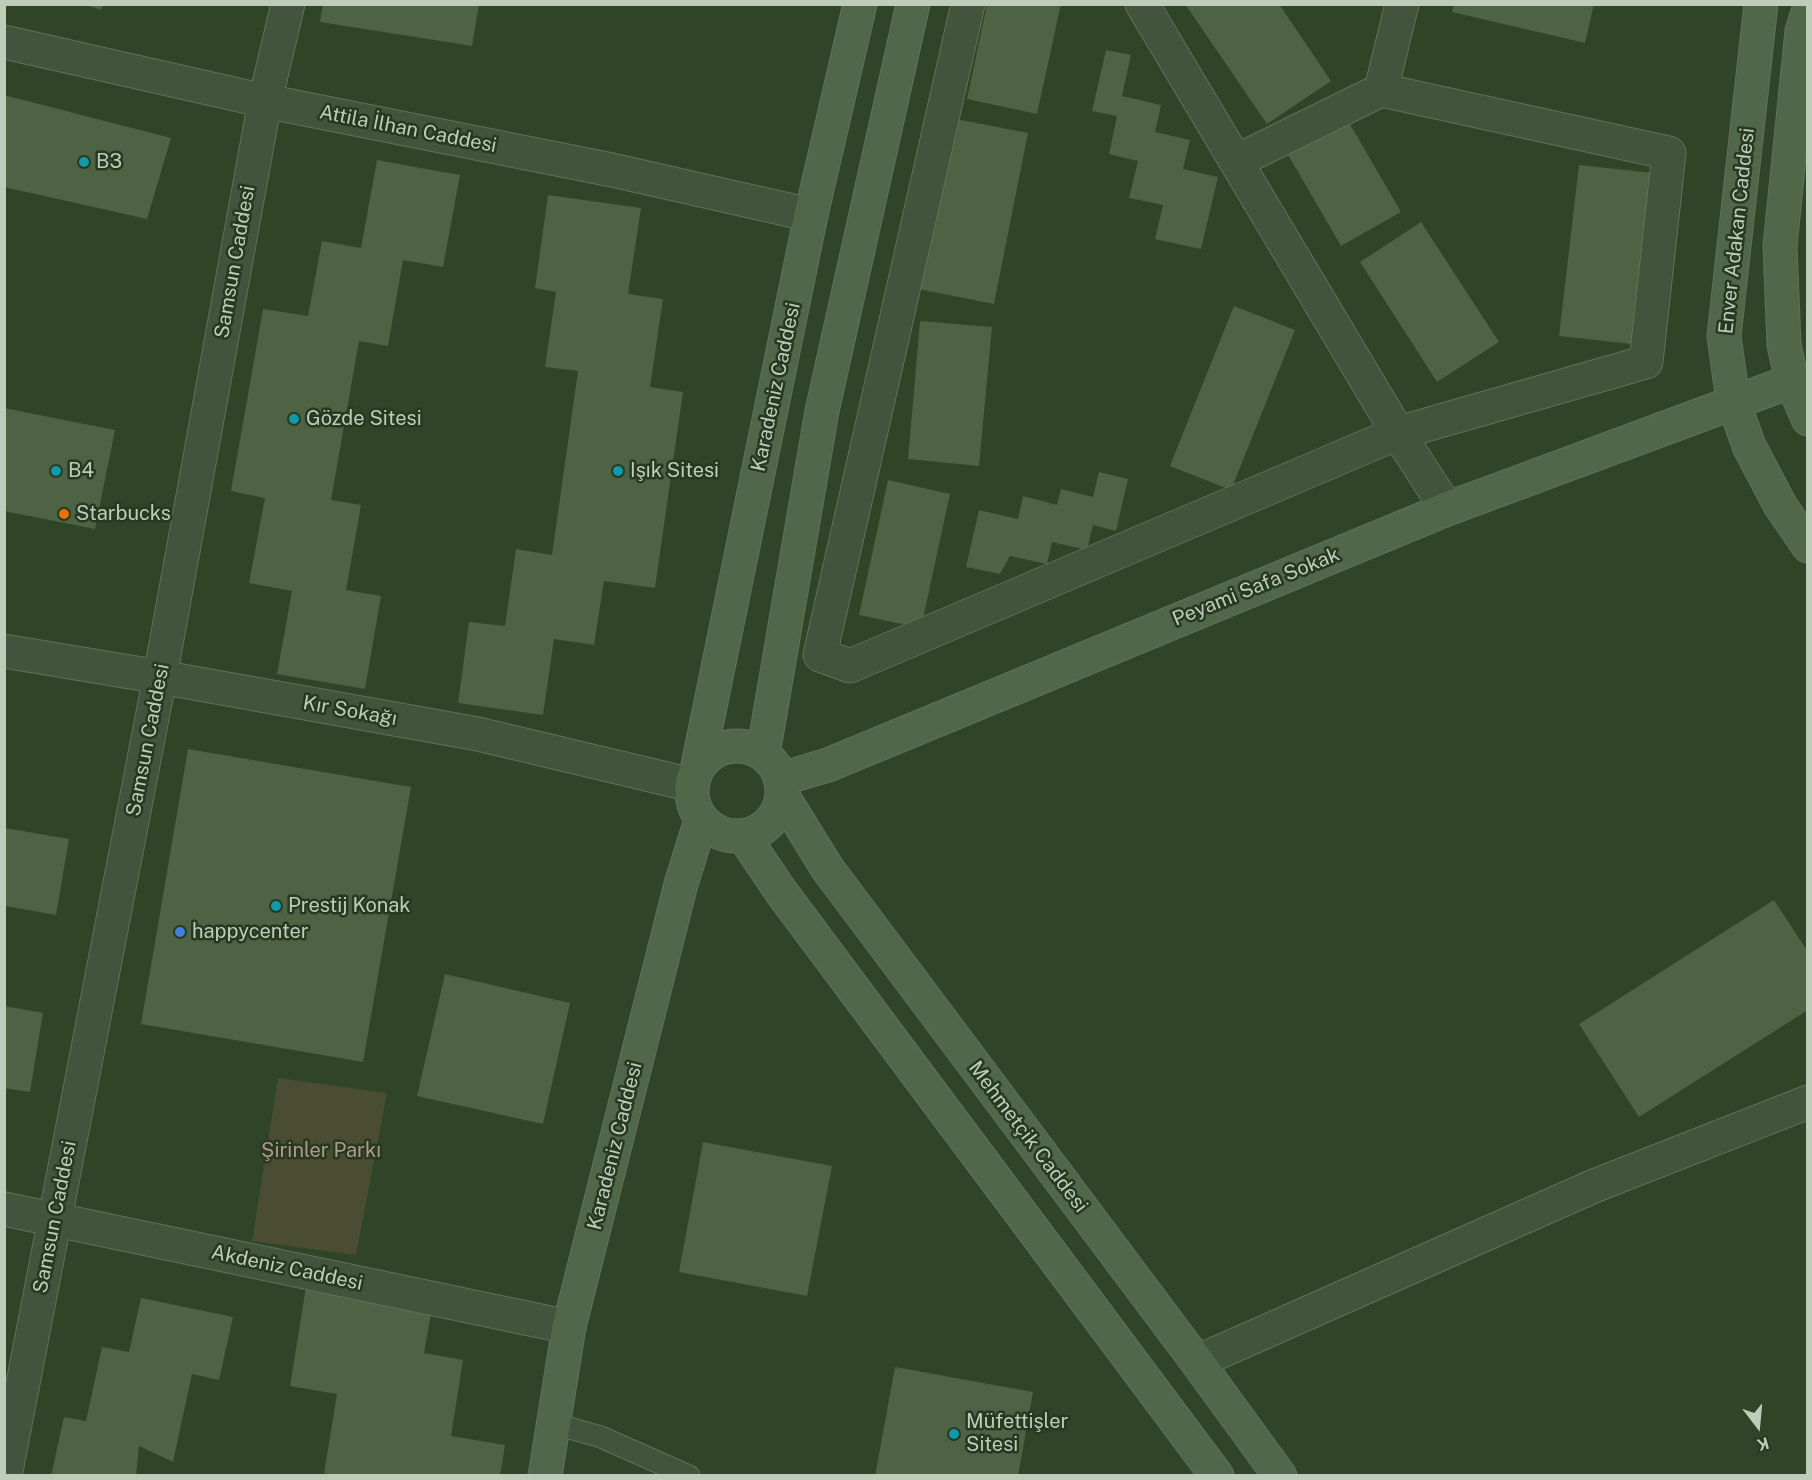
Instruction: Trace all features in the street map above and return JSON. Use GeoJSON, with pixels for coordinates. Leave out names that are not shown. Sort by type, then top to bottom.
{"type":"FeatureCollection","features":[{"type":"Feature","properties":{"kind":"main road","name":"Karadeniz Caddesi"},"geometry":{"type":"LineString","coordinates":[[694,778],[811,215],[860,4]]}},
{"type":"Feature","properties":{"kind":"main road"},"geometry":{"type":"LineString","coordinates":[[775,776],[749,748],[733,746],[718,750],[707,758],[694,778],[694,806],[701,820],[713,830],[728,836],[744,837],[759,831],[778,811],[775,776],[822,411],[914,4]]}},
{"type":"Feature","properties":{"kind":"main road","name":"Enver Adakan Caddesi"},"geometry":{"type":"LineString","coordinates":[[1761,4],[1724,336],[1733,401],[1749,446],[1780,505],[1808,546]]}},
{"type":"Feature","properties":{"kind":"main road"},"geometry":{"type":"LineString","coordinates":[[1808,12],[1802,31],[1780,246],[1784,345],[1792,381],[1808,419]]}},
{"type":"Feature","properties":{"kind":"main road","name":"Peyami Safa Sokak"},"geometry":{"type":"LineString","coordinates":[[775,776],[828,765],[1447,508],[1792,381]]}},
{"type":"Feature","properties":{"kind":"main road","name":"Mehmetçik Caddesi"},"geometry":{"type":"LineString","coordinates":[[775,776],[827,868],[1280,1476]]}},
{"type":"Feature","properties":{"kind":"main road","name":"Karadeniz Caddesi"},"geometry":{"type":"LineString","coordinates":[[545,1476],[569,1327],[681,884],[701,820]]}},
{"type":"Feature","properties":{"kind":"main road"},"geometry":{"type":"LineString","coordinates":[[744,837],[789,903],[1102,1319],[1216,1476]]}},
{"type":"Feature","properties":{"kind":"street","name":"Samsun Caddesi"},"geometry":{"type":"LineString","coordinates":[[5,1476],[160,677],[265,101],[288,4]]}},
{"type":"Feature","properties":{"kind":"street"},"geometry":{"type":"LineString","coordinates":[[968,4],[820,655],[850,666],[1398,433],[1646,362],[1669,153],[1381,90],[1237,161]]}},
{"type":"Feature","properties":{"kind":"street"},"geometry":{"type":"LineString","coordinates":[[1142,4],[1398,433],[1447,508]]}},
{"type":"Feature","properties":{"kind":"street"},"geometry":{"type":"LineString","coordinates":[[1381,90],[1402,4]]}},
{"type":"Feature","properties":{"kind":"street","name":"Attila İlhan Caddesi"},"geometry":{"type":"LineString","coordinates":[[4,42],[265,101],[612,170],[811,215]]}},
{"type":"Feature","properties":{"kind":"street","name":"Kır Sokağı"},"geometry":{"type":"LineString","coordinates":[[4,651],[478,735],[694,778]]}},
{"type":"Feature","properties":{"kind":"street"},"geometry":{"type":"LineString","coordinates":[[1197,1362],[1594,1186],[1808,1102]]}},
{"type":"Feature","properties":{"kind":"street","name":"Akdeniz Caddesi"},"geometry":{"type":"LineString","coordinates":[[4,1209],[569,1327]]}},
{"type":"Feature","properties":{"kind":"lane"},"geometry":{"type":"LineString","coordinates":[[555,1424],[601,1437],[688,1476]]}},
{"type":"Feature","properties":{"kind":"green space","name":"Şirinler Parkı"},"geometry":{"type":"Polygon","coordinates":[[[278,1078],[387,1093],[356,1255],[252,1241],[278,1078]]]}},
{"type":"Feature","properties":{"kind":"building"},"geometry":{"type":"Polygon","coordinates":[[[83,4],[103,4],[101,10],[83,4]]]}},
{"type":"Feature","properties":{"kind":"building"},"geometry":{"type":"Polygon","coordinates":[[[323,4],[479,4],[472,46],[320,22],[323,4]]]}},
{"type":"Feature","properties":{"kind":"building"},"geometry":{"type":"Polygon","coordinates":[[[987,4],[1061,4],[1037,114],[967,99],[987,4]]]}},
{"type":"Feature","properties":{"kind":"building"},"geometry":{"type":"Polygon","coordinates":[[[1185,4],[1279,4],[1331,81],[1267,124],[1185,4]]]}},
{"type":"Feature","properties":{"kind":"building"},"geometry":{"type":"Polygon","coordinates":[[[1454,4],[1594,4],[1585,43],[1452,12],[1454,4]]]}},
{"type":"Feature","properties":{"kind":"building"},"geometry":{"type":"Polygon","coordinates":[[[1106,50],[1131,55],[1122,96],[1161,105],[1155,132],[1190,140],[1183,169],[1218,177],[1201,249],[1155,239],[1163,205],[1129,198],[1138,161],[1109,154],[1117,116],[1092,111],[1106,50]]]}},
{"type":"Feature","properties":{"kind":"building","name":"B3"},"geometry":{"type":"Polygon","coordinates":[[[4,95],[171,138],[147,219],[4,187],[4,95]]]}},
{"type":"Feature","properties":{"kind":"building"},"geometry":{"type":"Polygon","coordinates":[[[951,118],[1028,133],[994,304],[918,289],[951,118]]]}},
{"type":"Feature","properties":{"kind":"building"},"geometry":{"type":"Polygon","coordinates":[[[1347,119],[1401,212],[1341,246],[1287,153],[1347,119]]]}},
{"type":"Feature","properties":{"kind":"building","name":"Gözde Sitesi"},"geometry":{"type":"Polygon","coordinates":[[[377,160],[460,175],[443,267],[403,260],[388,346],[359,341],[331,500],[361,505],[346,590],[381,596],[365,689],[277,674],[292,591],[249,583],[265,498],[231,491],[263,309],[308,316],[322,241],[361,248],[377,160]]]}},
{"type":"Feature","properties":{"kind":"building"},"geometry":{"type":"Polygon","coordinates":[[[1579,165],[1653,173],[1632,344],[1559,336],[1579,165]]]}},
{"type":"Feature","properties":{"kind":"building","name":"Işık Sitesi"},"geometry":{"type":"Polygon","coordinates":[[[548,195],[641,208],[628,294],[663,299],[650,387],[683,392],[655,588],[604,581],[594,645],[554,639],[543,715],[458,703],[469,622],[505,626],[516,549],[552,555],[578,371],[545,367],[556,292],[535,288],[548,195]]]}},
{"type":"Feature","properties":{"kind":"building"},"geometry":{"type":"Polygon","coordinates":[[[1421,222],[1499,342],[1437,382],[1360,262],[1421,222]]]}},
{"type":"Feature","properties":{"kind":"building"},"geometry":{"type":"Polygon","coordinates":[[[1234,306],[1295,330],[1231,490],[1170,466],[1234,306]]]}},
{"type":"Feature","properties":{"kind":"building"},"geometry":{"type":"Polygon","coordinates":[[[920,321],[992,327],[979,466],[908,459],[920,321]]]}},
{"type":"Feature","properties":{"kind":"building","name":"B4"},"geometry":{"type":"Polygon","coordinates":[[[4,408],[115,430],[95,529],[4,511],[4,408]]]}},
{"type":"Feature","properties":{"kind":"building"},"geometry":{"type":"Polygon","coordinates":[[[1099,472],[1128,479],[1116,531],[1093,525],[1087,550],[1052,542],[1047,564],[1010,556],[1000,574],[966,567],[979,510],[1018,519],[1023,496],[1057,505],[1061,489],[1093,497],[1099,472]]]}},
{"type":"Feature","properties":{"kind":"building"},"geometry":{"type":"Polygon","coordinates":[[[888,480],[950,494],[921,628],[859,615],[888,480]]]}},
{"type":"Feature","properties":{"kind":"building","name":"Prestij Konak"},"geometry":{"type":"Polygon","coordinates":[[[188,749],[411,787],[363,1062],[141,1024],[188,749]]]}},
{"type":"Feature","properties":{"kind":"building"},"geometry":{"type":"Polygon","coordinates":[[[5,828],[69,839],[56,915],[5,906],[5,828]]]}},
{"type":"Feature","properties":{"kind":"building"},"geometry":{"type":"Polygon","coordinates":[[[1774,900],[1808,952],[1808,1010],[1639,1117],[1579,1024],[1774,900]]]}},
{"type":"Feature","properties":{"kind":"building"},"geometry":{"type":"Polygon","coordinates":[[[445,974],[570,1003],[543,1124],[417,1096],[445,974]]]}},
{"type":"Feature","properties":{"kind":"building"},"geometry":{"type":"Polygon","coordinates":[[[4,1006],[43,1013],[30,1092],[4,1088],[4,1006]]]}},
{"type":"Feature","properties":{"kind":"building"},"geometry":{"type":"Polygon","coordinates":[[[703,1142],[832,1166],[807,1296],[679,1272],[703,1142]]]}},
{"type":"Feature","properties":{"kind":"building"},"geometry":{"type":"Polygon","coordinates":[[[307,1281],[433,1302],[424,1353],[463,1360],[451,1436],[505,1445],[500,1476],[340,1476],[324,1473],[337,1394],[290,1386],[307,1281]]]}},
{"type":"Feature","properties":{"kind":"building"},"geometry":{"type":"Polygon","coordinates":[[[141,1298],[233,1317],[219,1380],[192,1374],[173,1462],[139,1446],[136,1476],[51,1476],[64,1417],[86,1421],[102,1347],[129,1352],[141,1298]]]}},
{"type":"Feature","properties":{"kind":"building","name":"Müfettişler Sitesi"},"geometry":{"type":"Polygon","coordinates":[[[895,1367],[1033,1392],[1018,1476],[875,1476],[895,1367]]]}},
{"type":"Feature","properties":{"kind":"place","name":"B3"},"geometry":{"type":"Point","coordinates":[84,162]}},
{"type":"Feature","properties":{"kind":"place","name":"Gözde Sitesi"},"geometry":{"type":"Point","coordinates":[294,419]}},
{"type":"Feature","properties":{"kind":"place","name":"B4"},"geometry":{"type":"Point","coordinates":[56,471]}},
{"type":"Feature","properties":{"kind":"place","name":"Işık Sitesi"},"geometry":{"type":"Point","coordinates":[618,471]}},
{"type":"Feature","properties":{"kind":"place","name":"Starbucks"},"geometry":{"type":"Point","coordinates":[64,514]}},
{"type":"Feature","properties":{"kind":"place","name":"Prestij Konak"},"geometry":{"type":"Point","coordinates":[276,906]}},
{"type":"Feature","properties":{"kind":"place","name":"happycenter"},"geometry":{"type":"Point","coordinates":[180,932]}},
{"type":"Feature","properties":{"kind":"place","name":"Müfettişler Sitesi"},"geometry":{"type":"Point","coordinates":[954,1434]}}]}
